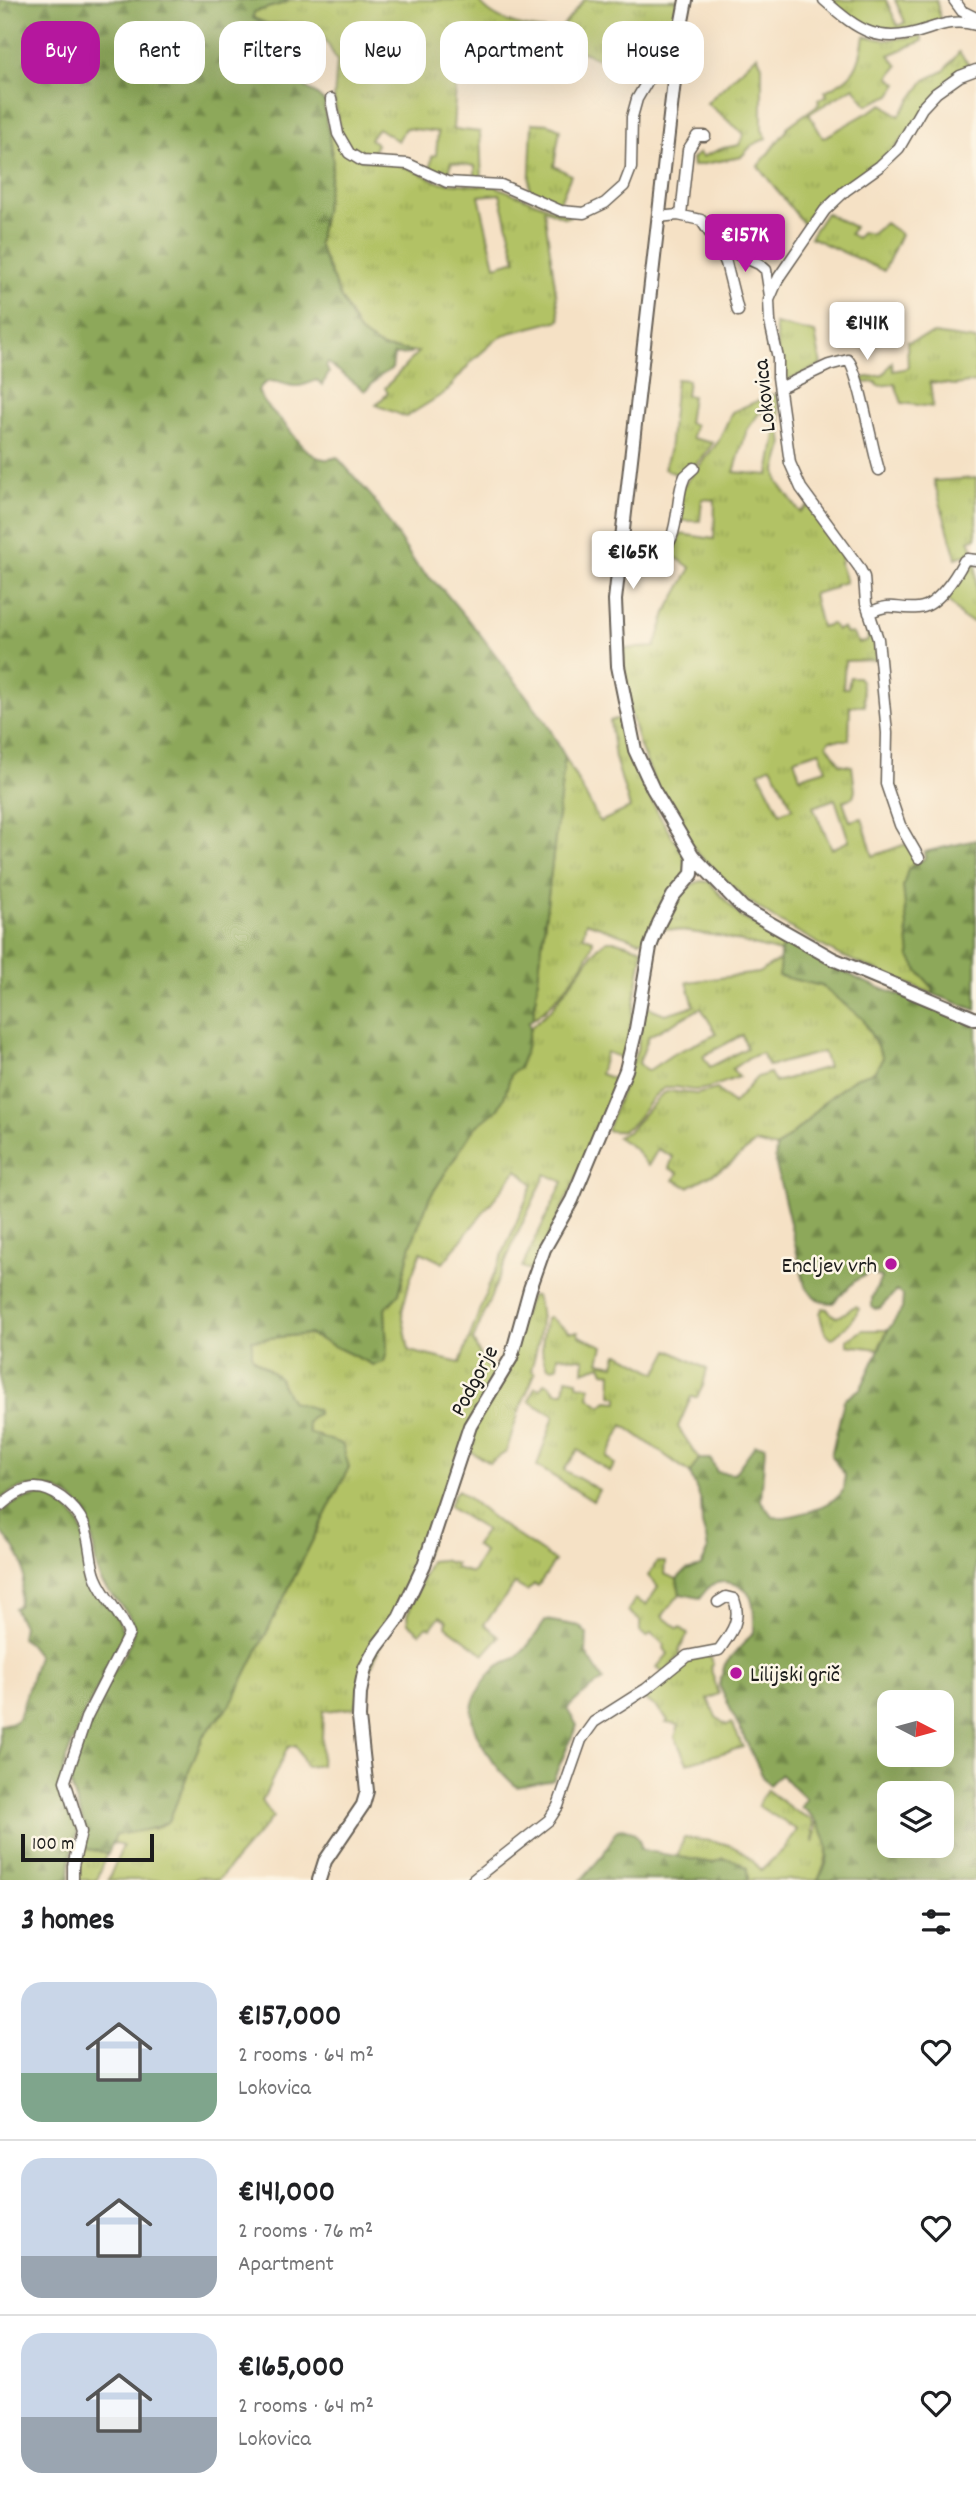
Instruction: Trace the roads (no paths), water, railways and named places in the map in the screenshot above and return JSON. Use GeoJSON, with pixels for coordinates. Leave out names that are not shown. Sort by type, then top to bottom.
{"type":"FeatureCollection","features":[{"type":"Feature","properties":{"kind":"main road"},"geometry":{"type":"LineString","coordinates":[[682,21],[686,0]]}},
{"type":"Feature","properties":{"kind":"main road"},"geometry":{"type":"LineString","coordinates":[[673,84],[615,600],[618,666],[635,750],[653,789],[693,856],[743,908],[833,959],[976,1019]]}},
{"type":"Feature","properties":{"kind":"main road","name":"Podgorje"},"geometry":{"type":"LineString","coordinates":[[319,1880],[324,1861],[363,1805],[367,1791],[359,1717],[365,1668],[376,1648],[399,1618],[424,1565],[470,1426],[511,1358],[544,1249],[572,1200],[626,1070],[650,947],[673,896],[692,874],[693,856]]}},
{"type":"Feature","properties":{"kind":"street"},"geometry":{"type":"LineString","coordinates":[[824,0],[849,22],[875,34],[902,36],[952,22],[976,24]]}},
{"type":"Feature","properties":{"kind":"street"},"geometry":{"type":"LineString","coordinates":[[954,0],[962,11],[976,18]]}},
{"type":"Feature","properties":{"kind":"street"},"geometry":{"type":"LineString","coordinates":[[770,296],[779,277],[825,210],[899,148],[922,108],[936,93],[960,76],[976,70]]}},
{"type":"Feature","properties":{"kind":"street"},"geometry":{"type":"LineString","coordinates":[[331,99],[338,134],[349,153],[362,161],[408,164],[447,182],[501,185],[561,211],[584,213],[605,203],[624,186],[631,168],[632,117],[637,99],[646,84]]}},
{"type":"Feature","properties":{"kind":"street"},"geometry":{"type":"LineString","coordinates":[[681,215],[688,150],[697,136],[705,136]]}},
{"type":"Feature","properties":{"kind":"street"},"geometry":{"type":"LineString","coordinates":[[658,217],[681,215],[701,220],[719,246],[738,311]]}},
{"type":"Feature","properties":{"kind":"street","name":"Lokovica"},"geometry":{"type":"LineString","coordinates":[[719,246],[759,264],[766,270],[788,453],[794,475],[817,513],[864,577],[869,613],[879,650],[887,733],[886,783],[900,825],[919,858]]}},
{"type":"Feature","properties":{"kind":"street"},"geometry":{"type":"LineString","coordinates":[[780,388],[829,365],[848,360],[858,383],[878,470]]}},
{"type":"Feature","properties":{"kind":"street"},"geometry":{"type":"LineString","coordinates":[[622,541],[650,558],[657,556],[672,538],[682,484],[685,476],[694,468]]}},
{"type":"Feature","properties":{"kind":"street"},"geometry":{"type":"LineString","coordinates":[[869,613],[886,606],[924,607],[949,585],[964,561],[976,560]]}},
{"type":"Feature","properties":{"kind":"street"},"geometry":{"type":"LineString","coordinates":[[0,1506],[29,1488],[44,1490],[67,1502],[85,1526],[96,1579],[129,1634],[86,1718],[65,1781],[81,1832],[73,1880]]}},
{"type":"Feature","properties":{"kind":"street"},"geometry":{"type":"LineString","coordinates":[[473,1880],[549,1820],[558,1806],[581,1740],[594,1722],[646,1689],[687,1656],[719,1650],[735,1624],[739,1610],[734,1599],[726,1597],[718,1602]]}},
{"type":"Feature","properties":{"kind":"place","name":"Encljev vrh"},"geometry":{"type":"Point","coordinates":[891,1264]}},
{"type":"Feature","properties":{"kind":"place","name":"Lilijski grič"},"geometry":{"type":"Point","coordinates":[736,1673]}}]}
